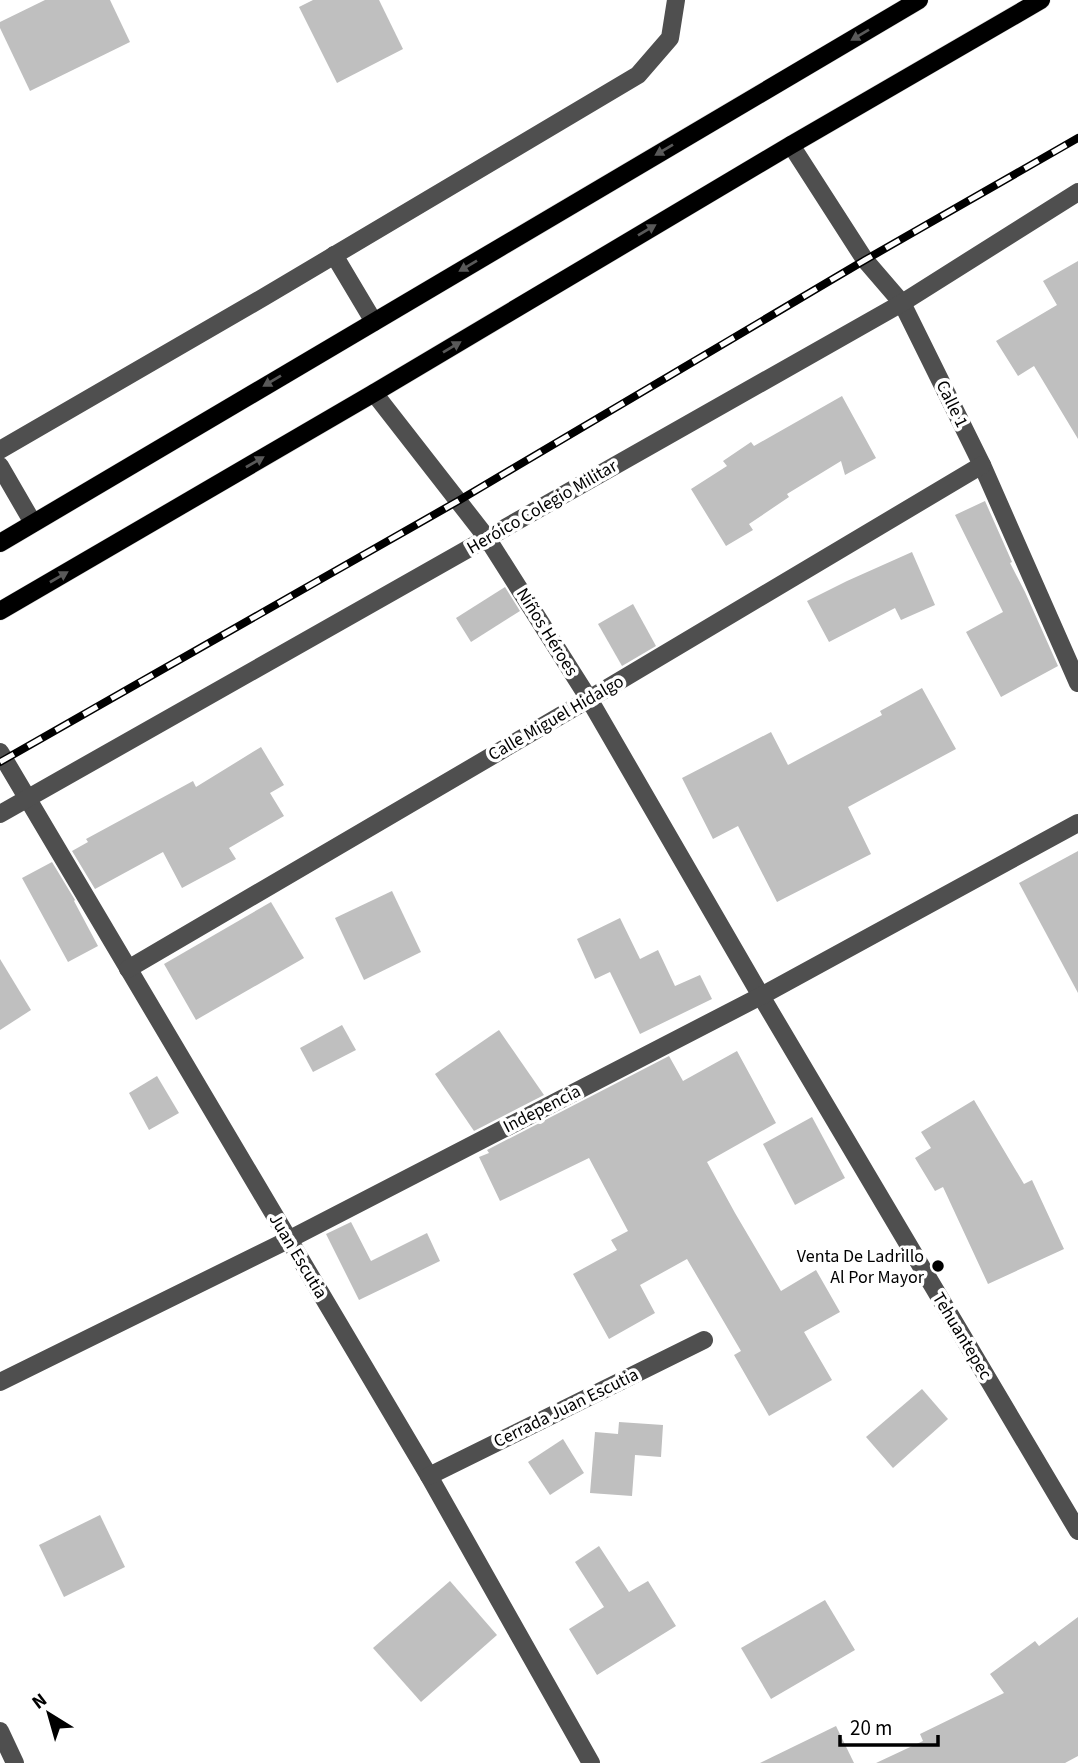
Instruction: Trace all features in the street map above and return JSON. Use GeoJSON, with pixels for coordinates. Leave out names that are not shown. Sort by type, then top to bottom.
{"type":"FeatureCollection","features":[{"type":"Feature","properties":{"kind":"main road"},"geometry":{"type":"LineString","coordinates":[[0,543],[919,0]]}},
{"type":"Feature","properties":{"kind":"main road"},"geometry":{"type":"LineString","coordinates":[[0,611],[1041,0]]}},
{"type":"Feature","properties":{"kind":"street"},"geometry":{"type":"LineString","coordinates":[[0,450],[638,75],[670,38],[676,0]]}},
{"type":"Feature","properties":{"kind":"street","name":"Calle 1"},"geometry":{"type":"LineString","coordinates":[[790,145],[865,260],[902,303],[982,465],[1078,683]]}},
{"type":"Feature","properties":{"kind":"street","name":"Heróico Colegio Militar"},"geometry":{"type":"LineString","coordinates":[[0,814],[902,303],[1078,192]]}},
{"type":"Feature","properties":{"kind":"street"},"geometry":{"type":"LineString","coordinates":[[334,255],[374,322]]}},
{"type":"Feature","properties":{"kind":"street","name":"Niños Héroes"},"geometry":{"type":"LineString","coordinates":[[374,393],[487,538],[589,699],[761,996]]}},
{"type":"Feature","properties":{"kind":"street","name":"Calle Miguel Hidalgo"},"geometry":{"type":"LineString","coordinates":[[128,969],[982,465]]}},
{"type":"Feature","properties":{"kind":"street"},"geometry":{"type":"LineString","coordinates":[[0,467],[33,523]]}},
{"type":"Feature","properties":{"kind":"street","name":"Juan Escutia"},"geometry":{"type":"LineString","coordinates":[[0,752],[429,1476],[591,1763]]}},
{"type":"Feature","properties":{"kind":"street","name":"Indepencia"},"geometry":{"type":"LineString","coordinates":[[0,1382],[288,1240],[761,996],[1078,823]]}},
{"type":"Feature","properties":{"kind":"street","name":"Tehuantepec"},"geometry":{"type":"LineString","coordinates":[[761,996],[1078,1531]]}},
{"type":"Feature","properties":{"kind":"street","name":"Cerrada Juan Escutia"},"geometry":{"type":"LineString","coordinates":[[429,1476],[704,1339]]}},
{"type":"Feature","properties":{"kind":"street"},"geometry":{"type":"LineString","coordinates":[[0,1731],[15,1763]]}},
{"type":"Feature","properties":{"kind":"building"},"geometry":{"type":"Polygon","coordinates":[[[45,0],[110,0],[130,42],[30,91],[0,28],[0,22],[45,0]]]}},
{"type":"Feature","properties":{"kind":"building"},"geometry":{"type":"Polygon","coordinates":[[[313,0],[379,0],[403,49],[337,83],[299,7],[313,0]]]}},
{"type":"Feature","properties":{"kind":"building"},"geometry":{"type":"Polygon","coordinates":[[[1078,261],[1078,439],[1034,366],[1018,376],[996,341],[1057,305],[1043,281],[1078,261]]]}},
{"type":"Feature","properties":{"kind":"building"},"geometry":{"type":"Polygon","coordinates":[[[842,396],[876,458],[845,475],[841,461],[787,494],[789,497],[749,524],[753,530],[726,546],[691,489],[727,466],[723,461],[751,442],[754,446],[842,396]]]}},
{"type":"Feature","properties":{"kind":"building"},"geometry":{"type":"Polygon","coordinates":[[[985,501],[1012,562],[1010,563],[1058,666],[1001,697],[966,632],[1003,612],[955,515],[985,501]]]}},
{"type":"Feature","properties":{"kind":"building"},"geometry":{"type":"Polygon","coordinates":[[[912,552],[935,605],[901,620],[895,608],[829,642],[807,601],[912,552]]]}},
{"type":"Feature","properties":{"kind":"building"},"geometry":{"type":"Polygon","coordinates":[[[505,587],[520,611],[471,642],[456,618],[505,587]]]}},
{"type":"Feature","properties":{"kind":"building"},"geometry":{"type":"Polygon","coordinates":[[[633,604],[656,646],[622,666],[598,624],[633,604]]]}},
{"type":"Feature","properties":{"kind":"building"},"geometry":{"type":"Polygon","coordinates":[[[922,688],[956,749],[848,807],[871,854],[777,902],[738,826],[713,839],[682,778],[771,732],[788,765],[882,715],[880,711],[922,688]]]}},
{"type":"Feature","properties":{"kind":"building"},"geometry":{"type":"Polygon","coordinates":[[[261,747],[284,785],[270,793],[284,816],[229,848],[236,859],[182,888],[163,852],[95,889],[72,851],[88,842],[86,839],[193,781],[196,787],[261,747]]]}},
{"type":"Feature","properties":{"kind":"building"},"geometry":{"type":"Polygon","coordinates":[[[1078,851],[1078,993],[1019,883],[1078,851]]]}},
{"type":"Feature","properties":{"kind":"building"},"geometry":{"type":"Polygon","coordinates":[[[52,862],[98,946],[68,962],[22,878],[52,862]]]}},
{"type":"Feature","properties":{"kind":"building"},"geometry":{"type":"Polygon","coordinates":[[[392,891],[421,952],[364,980],[335,918],[392,891]]]}},
{"type":"Feature","properties":{"kind":"building"},"geometry":{"type":"Polygon","coordinates":[[[271,902],[304,958],[196,1020],[164,964],[271,902]]]}},
{"type":"Feature","properties":{"kind":"building"},"geometry":{"type":"Polygon","coordinates":[[[620,918],[640,959],[658,950],[675,986],[700,975],[712,999],[640,1034],[610,972],[595,979],[577,939],[620,918]]]}},
{"type":"Feature","properties":{"kind":"building"},"geometry":{"type":"Polygon","coordinates":[[[0,959],[31,1010],[0,1030],[0,959]]]}},
{"type":"Feature","properties":{"kind":"building"},"geometry":{"type":"Polygon","coordinates":[[[342,1025],[356,1050],[313,1072],[300,1048],[342,1025]]]}},
{"type":"Feature","properties":{"kind":"building"},"geometry":{"type":"Polygon","coordinates":[[[499,1030],[544,1095],[474,1131],[435,1074],[499,1030]]]}},
{"type":"Feature","properties":{"kind":"building"},"geometry":{"type":"Polygon","coordinates":[[[737,1051],[776,1123],[707,1162],[781,1291],[816,1270],[840,1312],[804,1332],[832,1380],[769,1416],[734,1355],[741,1351],[687,1259],[640,1285],[655,1313],[609,1339],[573,1274],[617,1250],[611,1240],[628,1231],[589,1158],[500,1201],[479,1157],[489,1153],[487,1150],[669,1056],[683,1081],[737,1051]]]}},
{"type":"Feature","properties":{"kind":"building"},"geometry":{"type":"Polygon","coordinates":[[[157,1076],[179,1113],[149,1130],[129,1093],[157,1076]]]}},
{"type":"Feature","properties":{"kind":"building"},"geometry":{"type":"Polygon","coordinates":[[[974,1100],[1024,1184],[1032,1180],[1064,1249],[988,1284],[943,1187],[935,1191],[915,1158],[931,1148],[921,1132],[974,1100]]]}},
{"type":"Feature","properties":{"kind":"building"},"geometry":{"type":"Polygon","coordinates":[[[812,1117],[845,1178],[795,1205],[763,1144],[812,1117]]]}},
{"type":"Feature","properties":{"kind":"building"},"geometry":{"type":"Polygon","coordinates":[[[351,1222],[371,1261],[427,1233],[440,1261],[359,1300],[326,1234],[351,1222]]]}},
{"type":"Feature","properties":{"kind":"building"},"geometry":{"type":"Polygon","coordinates":[[[922,1389],[948,1419],[893,1468],[866,1437],[922,1389]]]}},
{"type":"Feature","properties":{"kind":"building"},"geometry":{"type":"Polygon","coordinates":[[[619,1422],[663,1425],[661,1457],[635,1455],[632,1496],[590,1493],[595,1432],[618,1434],[619,1422]]]}},
{"type":"Feature","properties":{"kind":"building"},"geometry":{"type":"Polygon","coordinates":[[[563,1439],[584,1473],[550,1495],[528,1462],[563,1439]]]}},
{"type":"Feature","properties":{"kind":"building"},"geometry":{"type":"Polygon","coordinates":[[[100,1515],[125,1567],[64,1597],[39,1545],[100,1515]]]}},
{"type":"Feature","properties":{"kind":"building"},"geometry":{"type":"Polygon","coordinates":[[[599,1546],[629,1592],[648,1581],[676,1626],[597,1675],[569,1629],[604,1607],[575,1562],[599,1546]]]}},
{"type":"Feature","properties":{"kind":"building"},"geometry":{"type":"Polygon","coordinates":[[[450,1581],[497,1635],[421,1702],[373,1648],[450,1581]]]}},
{"type":"Feature","properties":{"kind":"building"},"geometry":{"type":"Polygon","coordinates":[[[825,1600],[855,1650],[771,1699],[741,1648],[825,1600]]]}},
{"type":"Feature","properties":{"kind":"building"},"geometry":{"type":"Polygon","coordinates":[[[1078,1617],[1078,1756],[1065,1763],[876,1763],[923,1741],[920,1734],[1004,1693],[990,1674],[1035,1641],[1039,1646],[1078,1617]]]}},
{"type":"Feature","properties":{"kind":"building"},"geometry":{"type":"Polygon","coordinates":[[[836,1726],[854,1763],[760,1763],[836,1726]]]}},
{"type":"Feature","properties":{"kind":"railway"},"geometry":{"type":"LineString","coordinates":[[0,762],[458,501],[865,260],[1078,138]]}},
{"type":"Feature","properties":{"kind":"place","name":"Venta De Ladrillo Al Por Mayor"},"geometry":{"type":"Point","coordinates":[938,1266]}}]}
